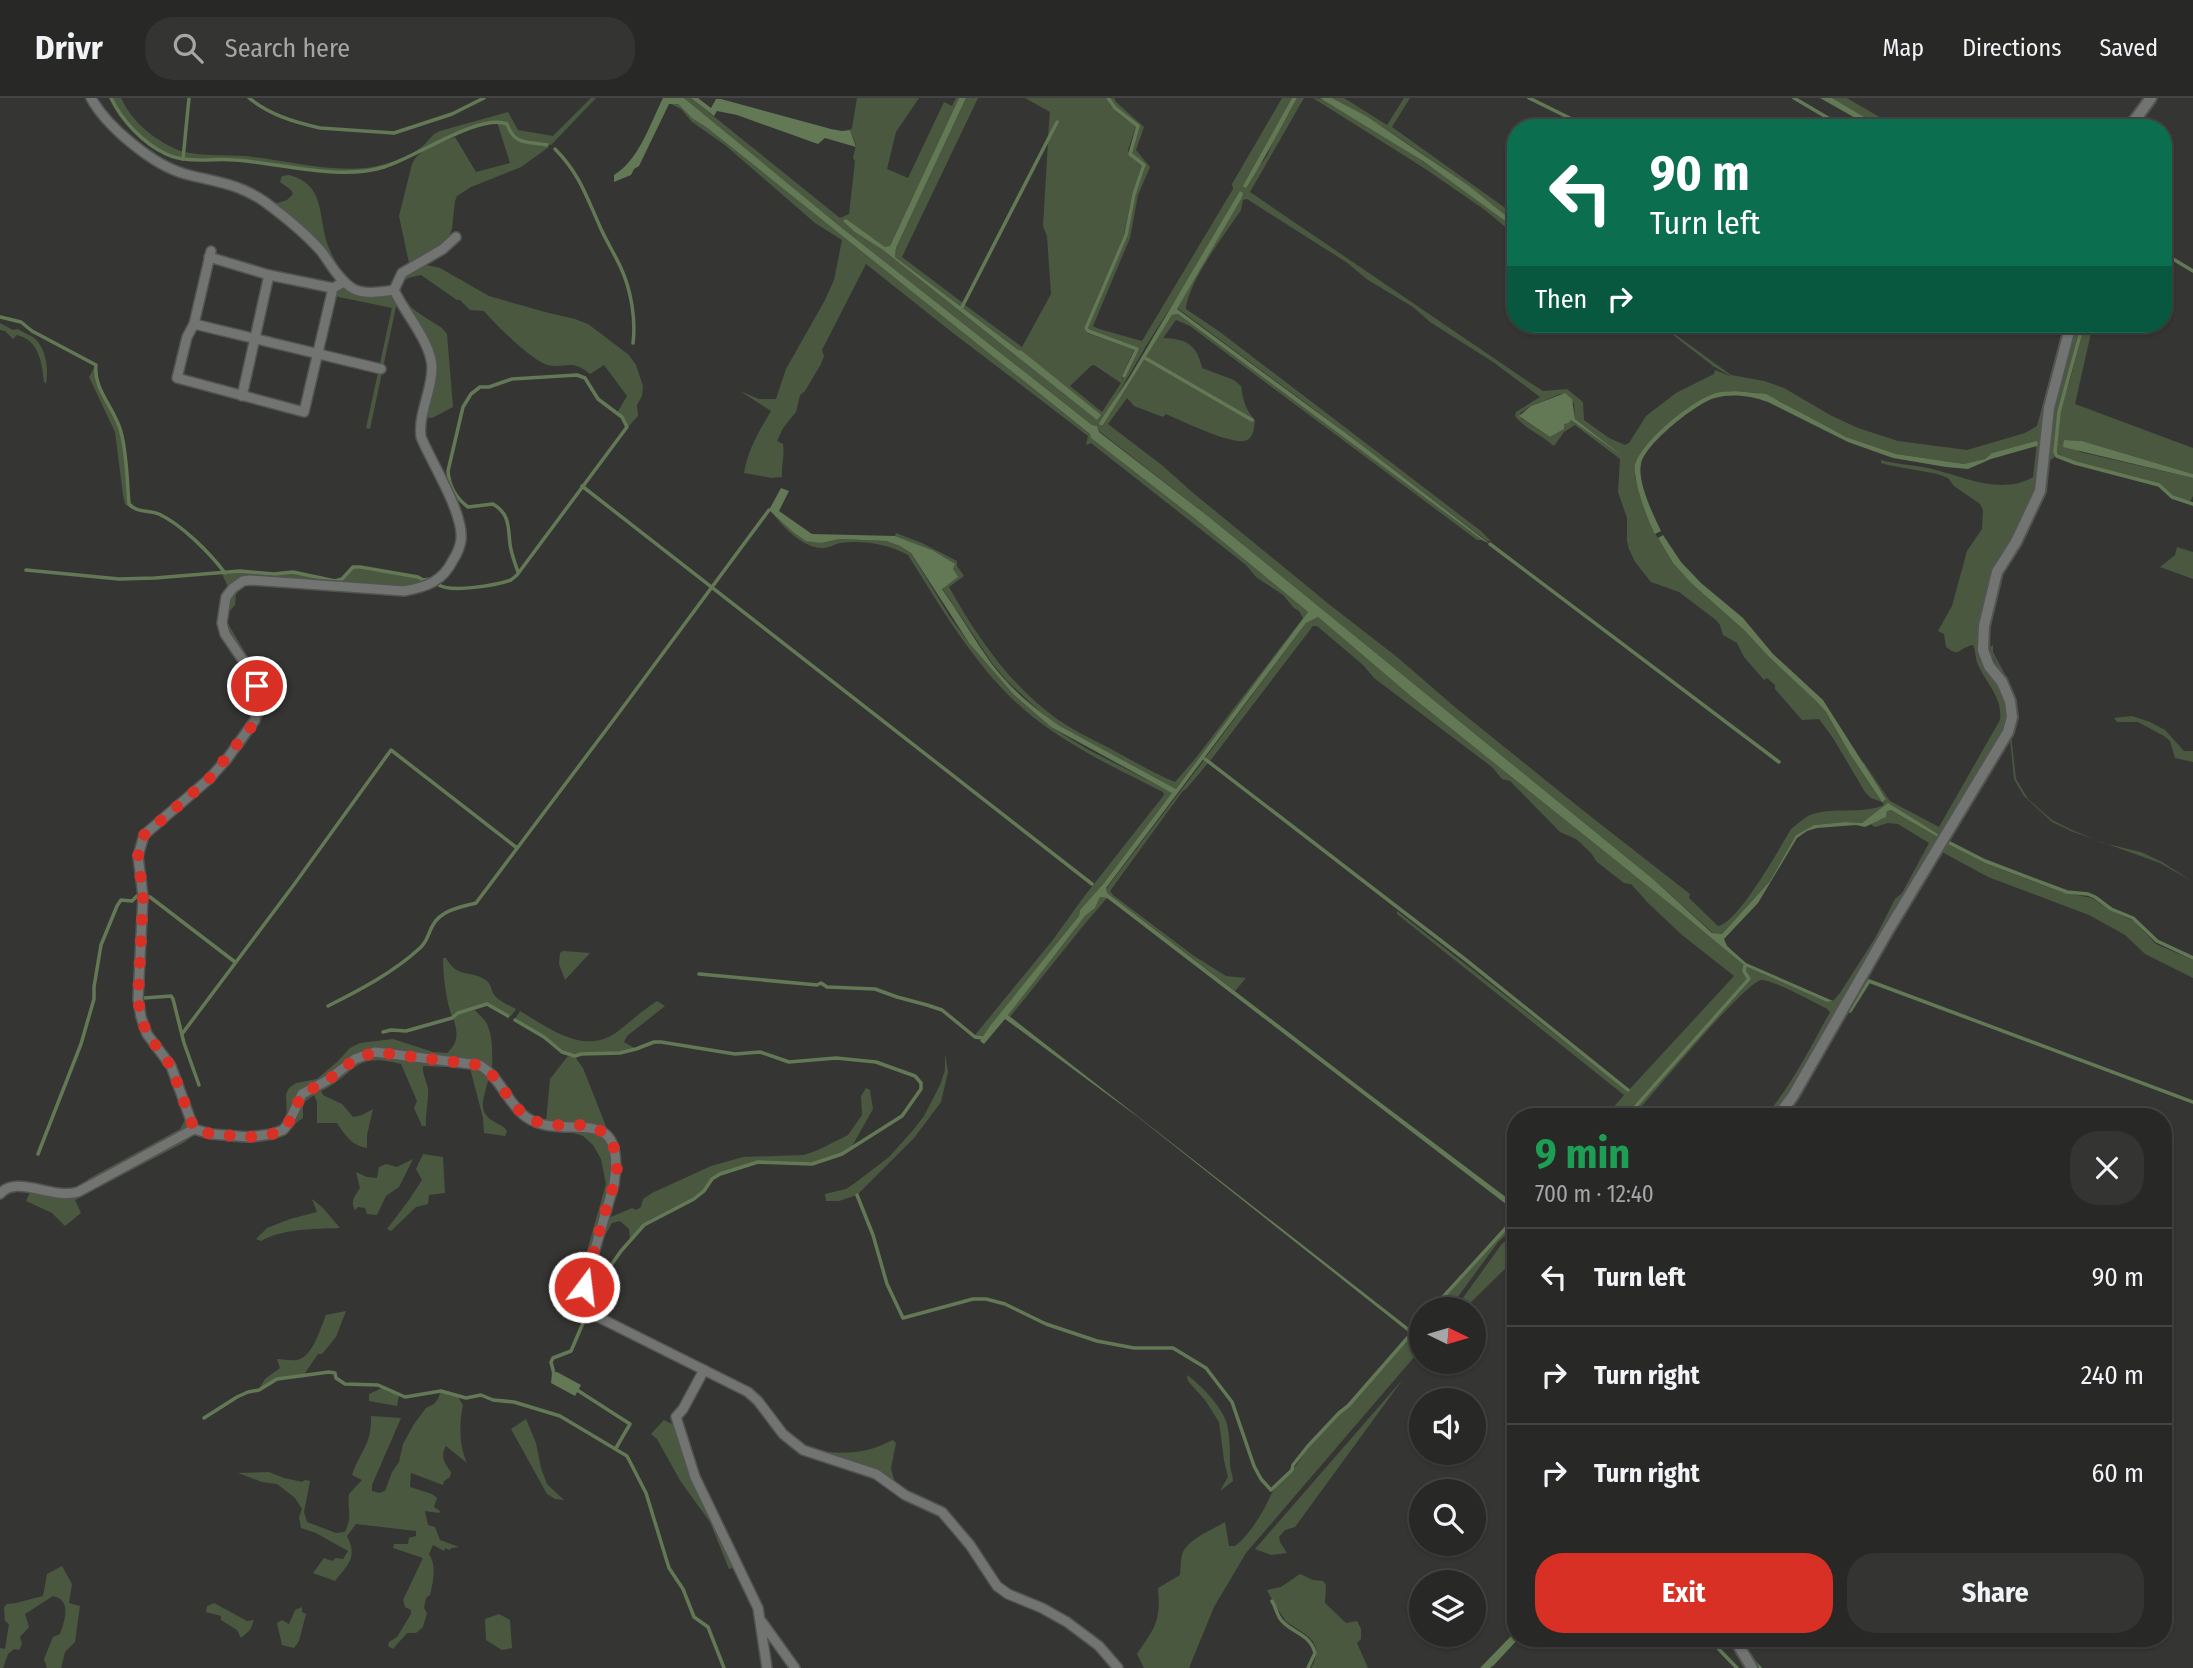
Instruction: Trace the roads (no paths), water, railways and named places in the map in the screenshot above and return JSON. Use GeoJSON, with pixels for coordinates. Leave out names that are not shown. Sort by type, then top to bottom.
{"type":"FeatureCollection","features":[{"type":"Feature","properties":{"kind":"street"},"geometry":{"type":"LineString","coordinates":[[91,98],[105,118],[147,155],[184,174],[234,185],[250,192],[319,249],[344,282],[353,289],[367,292],[394,290]]}},
{"type":"Feature","properties":{"kind":"street"},"geometry":{"type":"LineString","coordinates":[[2136,119],[2151,98]]}},
{"type":"Feature","properties":{"kind":"street"},"geometry":{"type":"LineString","coordinates":[[394,290],[402,272],[443,249],[456,237]]}},
{"type":"Feature","properties":{"kind":"street"},"geometry":{"type":"LineString","coordinates":[[333,288],[304,412],[177,378],[187,337],[194,324],[210,254],[270,275],[333,288],[344,282]]}},
{"type":"Feature","properties":{"kind":"street"},"geometry":{"type":"LineString","coordinates":[[242,396],[270,275]]}},
{"type":"Feature","properties":{"kind":"street"},"geometry":{"type":"LineString","coordinates":[[194,1129],[171,1066],[147,1034],[141,1017],[138,987],[143,896],[138,856],[144,835],[209,779],[227,760],[255,720],[260,696],[251,672],[225,634],[222,623],[226,597],[233,588],[250,580],[404,590],[421,588],[442,577],[461,540],[460,521],[421,437],[420,427],[429,393],[432,365],[426,347],[394,290]]}},
{"type":"Feature","properties":{"kind":"street"},"geometry":{"type":"LineString","coordinates":[[194,324],[381,369]]}},
{"type":"Feature","properties":{"kind":"street"},"geometry":{"type":"LineString","coordinates":[[1784,1108],[2008,732],[2012,717],[2010,701],[2002,682],[1989,666],[1983,650],[1984,626],[1997,572],[2016,542],[2040,491],[2049,408],[2069,333]]}},
{"type":"Feature","properties":{"kind":"street"},"geometry":{"type":"LineString","coordinates":[[0,1195],[9,1186],[56,1194],[78,1192],[194,1129],[211,1134],[249,1137],[283,1130],[302,1094],[328,1080],[355,1059],[375,1052],[479,1065],[487,1070],[512,1104],[529,1119],[541,1124],[588,1126],[606,1135],[616,1155],[614,1184],[584,1287],[584,1304],[598,1317],[748,1392],[783,1434],[803,1450],[876,1474],[905,1495],[942,1512],[970,1545],[997,1586],[1007,1594],[1042,1608],[1067,1622],[1099,1646],[1118,1668]]}},
{"type":"Feature","properties":{"kind":"street"},"geometry":{"type":"LineString","coordinates":[[704,1370],[676,1417],[695,1476],[758,1608],[766,1668]]}},
{"type":"Feature","properties":{"kind":"street"},"geometry":{"type":"LineString","coordinates":[[761,1620],[794,1668]]}},
{"type":"Feature","properties":{"kind":"street"},"geometry":{"type":"LineString","coordinates":[[1739,1647],[1752,1668]]}},
{"type":"Feature","properties":{"kind":"waterway"},"geometry":{"type":"LineString","coordinates":[[111,98],[121,115],[141,138],[166,154],[183,159],[235,160],[329,172],[367,171],[397,162],[464,130],[495,122],[507,124],[518,139],[547,145]]}},
{"type":"Feature","properties":{"kind":"waterway"},"geometry":{"type":"LineString","coordinates":[[183,159],[189,98]]}},
{"type":"Feature","properties":{"kind":"waterway"},"geometry":{"type":"LineString","coordinates":[[249,98],[274,113],[310,126],[394,133],[452,114],[484,98]]}},
{"type":"Feature","properties":{"kind":"waterway"},"geometry":{"type":"LineString","coordinates":[[1108,98],[1115,108],[1138,126],[1130,154],[1144,165],[1134,194],[1126,235],[1086,328],[1137,349],[1124,376]]}},
{"type":"Feature","properties":{"kind":"waterway"},"geometry":{"type":"LineString","coordinates":[[1529,98],[1572,119]]}},
{"type":"Feature","properties":{"kind":"waterway"},"geometry":{"type":"LineString","coordinates":[[1794,98],[1830,119]]}},
{"type":"Feature","properties":{"kind":"waterway"},"geometry":{"type":"LineString","coordinates":[[962,307],[1057,122]]}},
{"type":"Feature","properties":{"kind":"waterway"},"geometry":{"type":"LineString","coordinates":[[555,149],[564,158],[582,187],[625,277],[633,315],[633,343]]}},
{"type":"Feature","properties":{"kind":"waterway"},"geometry":{"type":"LineString","coordinates":[[2172,258],[2193,271]]}},
{"type":"Feature","properties":{"kind":"waterway"},"geometry":{"type":"LineString","coordinates":[[0,317],[21,322],[32,331],[96,365],[98,383],[121,432],[129,504],[139,510],[159,514],[177,525],[204,548],[225,573]]}},
{"type":"Feature","properties":{"kind":"waterway"},"geometry":{"type":"LineString","coordinates":[[2081,333],[2059,412],[2055,452],[2057,456],[2159,485],[2172,497],[2193,504]]}},
{"type":"Feature","properties":{"kind":"waterway"},"geometry":{"type":"LineString","coordinates":[[1145,358],[1252,420]]}},
{"type":"Feature","properties":{"kind":"waterway"},"geometry":{"type":"LineString","coordinates":[[439,585],[454,588],[475,587],[504,582],[517,575],[627,427],[622,417],[598,399],[585,378],[577,375],[512,379],[489,387],[480,387],[471,394],[463,407],[448,471],[450,482],[457,496],[468,507],[493,504],[503,512],[518,572]]}},
{"type":"Feature","properties":{"kind":"waterway"},"geometry":{"type":"LineString","coordinates":[[582,486],[1092,884]]}},
{"type":"Feature","properties":{"kind":"waterway"},"geometry":{"type":"LineString","coordinates":[[328,1006],[376,980],[410,957],[423,945],[441,916],[476,903],[769,510]]}},
{"type":"Feature","properties":{"kind":"waterway"},"geometry":{"type":"LineString","coordinates":[[1490,544],[1779,762]]}},
{"type":"Feature","properties":{"kind":"waterway"},"geometry":{"type":"LineString","coordinates":[[26,570],[119,579],[240,571],[274,574],[293,572],[335,581],[342,579],[353,567],[360,567],[423,580],[431,579]]}},
{"type":"Feature","properties":{"kind":"waterway"},"geometry":{"type":"LineString","coordinates":[[182,1034],[391,750],[517,848]]}},
{"type":"Feature","properties":{"kind":"waterway"},"geometry":{"type":"LineString","coordinates":[[1205,759],[1466,960],[1628,1090]]}},
{"type":"Feature","properties":{"kind":"waterway"},"geometry":{"type":"LineString","coordinates":[[1948,842],[1985,861],[2067,892],[2095,897],[2111,909],[2133,918],[2157,941],[2193,958]]}},
{"type":"Feature","properties":{"kind":"waterway"},"geometry":{"type":"LineString","coordinates":[[38,1154],[81,1044],[94,999],[101,945],[121,900],[132,901],[138,895],[150,897],[235,962]]}},
{"type":"Feature","properties":{"kind":"waterway"},"geometry":{"type":"LineString","coordinates":[[1634,1108],[1749,979],[1744,971],[1745,966]]}},
{"type":"Feature","properties":{"kind":"waterway"},"geometry":{"type":"LineString","coordinates":[[699,974],[875,989],[942,1010],[975,1037],[982,1038]]}},
{"type":"Feature","properties":{"kind":"waterway"},"geometry":{"type":"LineString","coordinates":[[1850,1011],[1869,981],[2193,1102]]}},
{"type":"Feature","properties":{"kind":"waterway"},"geometry":{"type":"LineString","coordinates":[[144,998],[171,996],[173,999],[184,1043],[199,1085]]}},
{"type":"Feature","properties":{"kind":"waterway"},"geometry":{"type":"LineString","coordinates":[[383,1032],[406,1031],[452,1018],[458,1013],[487,1004],[508,1016]]}},
{"type":"Feature","properties":{"kind":"waterway"},"geometry":{"type":"LineString","coordinates":[[515,1020],[544,1037],[562,1052],[575,1056],[620,1053],[661,1042],[735,1054],[760,1052],[789,1062],[836,1058],[876,1062],[915,1076],[921,1083],[921,1089],[902,1116],[842,1154],[812,1164],[758,1162],[712,1179],[694,1199],[644,1225],[602,1278],[593,1293],[590,1305]]}},
{"type":"Feature","properties":{"kind":"waterway"},"geometry":{"type":"LineString","coordinates":[[857,1195],[873,1235],[887,1284],[903,1318],[973,1299],[986,1299],[1005,1304],[1046,1324],[1097,1341],[1134,1348],[1173,1348],[1206,1368],[1232,1402],[1254,1466],[1271,1490],[1292,1470],[1308,1446],[1348,1406],[1409,1336]]}},
{"type":"Feature","properties":{"kind":"waterway"},"geometry":{"type":"LineString","coordinates":[[1443,1297],[1507,1227]]}},
{"type":"Feature","properties":{"kind":"waterway"},"geometry":{"type":"LineString","coordinates":[[554,1374],[551,1362],[553,1358],[571,1351],[586,1316]]}},
{"type":"Feature","properties":{"kind":"waterway"},"geometry":{"type":"LineString","coordinates":[[204,1418],[237,1397],[259,1390],[277,1379],[329,1372],[335,1373],[336,1378],[345,1384],[378,1385],[405,1397],[441,1391],[466,1398],[481,1395],[560,1416],[627,1456],[646,1493],[669,1568],[683,1589],[694,1617],[708,1627],[724,1668]]}},
{"type":"Feature","properties":{"kind":"waterway"},"geometry":{"type":"LineString","coordinates":[[574,1388],[630,1424],[616,1448]]}},
{"type":"Feature","properties":{"kind":"waterway"},"geometry":{"type":"LineString","coordinates":[[1272,1601],[1282,1621],[1306,1638],[1313,1647],[1315,1653],[1308,1668]]}},
{"type":"Feature","properties":{"kind":"waterway"},"geometry":{"type":"LineString","coordinates":[[1717,1647],[1737,1668]]}},
{"type":"Feature","properties":{"kind":"waterway"},"geometry":{"type":"LineString","coordinates":[[1755,1663],[1760,1668]]}}]}
